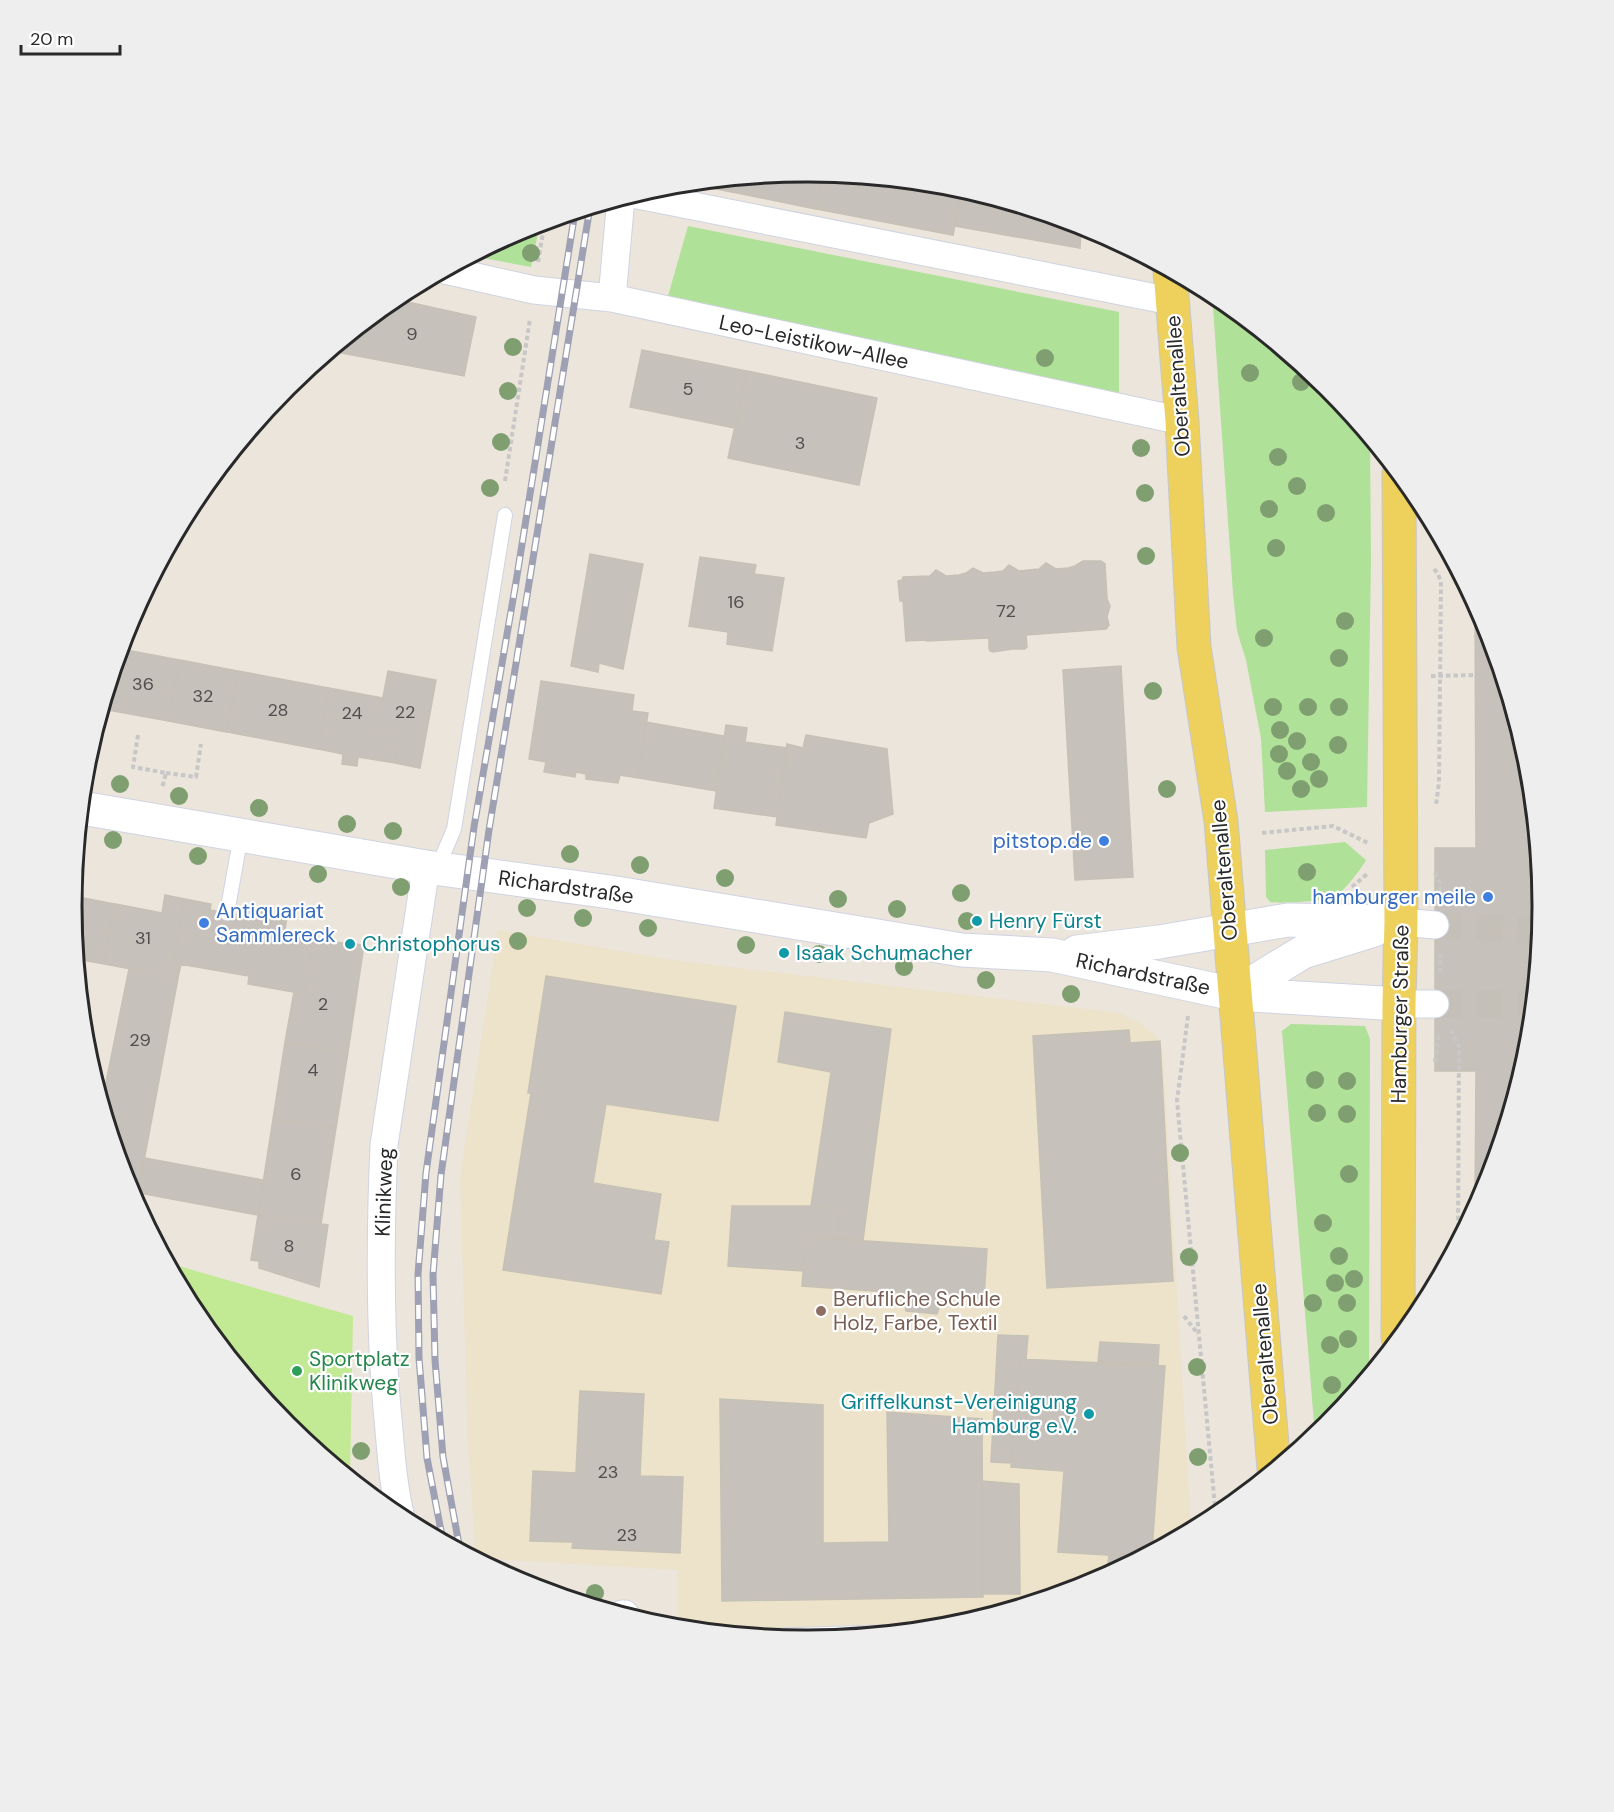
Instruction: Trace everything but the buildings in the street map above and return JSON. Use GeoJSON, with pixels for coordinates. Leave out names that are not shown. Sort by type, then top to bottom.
{"type":"FeatureCollection","features":[{"type":"Feature","properties":{"kind":"main road","name":"Oberaltenallee"},"geometry":{"type":"LineString","coordinates":[[1171,286],[1182,420],[1194,647],[1221,821],[1273,1460]]}},
{"type":"Feature","properties":{"kind":"main road","name":"Hamburger Straße"},"geometry":{"type":"LineString","coordinates":[[1398,1324],[1401,922],[1399,489]]}},
{"type":"Feature","properties":{"kind":"street"},"geometry":{"type":"LineString","coordinates":[[655,198],[1171,286]]}},
{"type":"Feature","properties":{"kind":"street"},"geometry":{"type":"LineString","coordinates":[[612,298],[620,206]]}},
{"type":"Feature","properties":{"kind":"street","name":"Leo-Leistikow-Allee"},"geometry":{"type":"LineString","coordinates":[[457,273],[534,290],[612,298],[1182,420]]}},
{"type":"Feature","properties":{"kind":"street","name":"Richardstraße"},"geometry":{"type":"LineString","coordinates":[[89,809],[431,868],[610,892],[962,950],[1052,955],[1234,994],[1399,1004]]}},
{"type":"Feature","properties":{"kind":"street","name":"Klinikweg"},"geometry":{"type":"LineString","coordinates":[[397,1503],[394,1489],[382,1358],[384,1145],[431,868]]}},
{"type":"Feature","properties":{"kind":"street","name":"Richardstraße"},"geometry":{"type":"LineString","coordinates":[[1052,955],[1159,942],[1288,920],[1401,922]]}},
{"type":"Feature","properties":{"kind":"street"},"geometry":{"type":"LineString","coordinates":[[1401,922],[1435,925]]}},
{"type":"Feature","properties":{"kind":"street","name":"Richardstraße"},"geometry":{"type":"LineString","coordinates":[[1234,994],[1303,952],[1401,922]]}},
{"type":"Feature","properties":{"kind":"street"},"geometry":{"type":"LineString","coordinates":[[1399,1004],[1441,1005]]}},
{"type":"Feature","properties":{"kind":"lane"},"geometry":{"type":"LineString","coordinates":[[431,868],[454,829],[505,516]]}},
{"type":"Feature","properties":{"kind":"lane"},"geometry":{"type":"LineString","coordinates":[[227,913],[241,835]]}},
{"type":"Feature","properties":{"kind":"path"},"geometry":{"type":"LineString","coordinates":[[505,481],[543,232]]}},
{"type":"Feature","properties":{"kind":"path"},"geometry":{"type":"LineString","coordinates":[[1429,563],[1441,582],[1439,782],[1434,813]]}},
{"type":"Feature","properties":{"kind":"path"},"geometry":{"type":"LineString","coordinates":[[1429,676],[1475,675]]}},
{"type":"Feature","properties":{"kind":"path"},"geometry":{"type":"LineString","coordinates":[[138,735],[133,767],[166,773],[196,777],[201,744]]}},
{"type":"Feature","properties":{"kind":"path"},"geometry":{"type":"LineString","coordinates":[[154,820],[166,773]]}},
{"type":"Feature","properties":{"kind":"path"},"geometry":{"type":"LineString","coordinates":[[1262,833],[1333,826],[1374,846]]}},
{"type":"Feature","properties":{"kind":"path"},"geometry":{"type":"LineString","coordinates":[[1440,955],[1441,1005],[1460,1047],[1458,1223]]}},
{"type":"Feature","properties":{"kind":"path"},"geometry":{"type":"LineString","coordinates":[[1188,1019],[1177,1101],[1215,1505]]}},
{"type":"Feature","properties":{"kind":"path"},"geometry":{"type":"LineString","coordinates":[[1184,1316],[1199,1336]]}},
{"type":"Feature","properties":{"kind":"shaded area","name":"Berufliche Schule Holz, Farbe, Textil"},"geometry":{"type":"Polygon","coordinates":[[[498,930],[672,960],[1120,1013],[1140,1023],[1156,1036],[1163,1053],[1190,1520],[1127,1556],[1040,1592],[948,1617],[890,1625],[760,1629],[679,1619],[677,1617],[677,1570],[494,1559],[487,1556],[475,1550],[468,1447],[460,1176],[498,930]]]}},
{"type":"Feature","properties":{"kind":"green space"},"geometry":{"type":"Polygon","coordinates":[[[688,226],[1119,312],[1119,394],[668,296],[688,226]]]}},
{"type":"Feature","properties":{"kind":"green space"},"geometry":{"type":"Polygon","coordinates":[[[538,234],[531,267],[483,258],[538,234]]]}},
{"type":"Feature","properties":{"kind":"green space"},"geometry":{"type":"Polygon","coordinates":[[[1213,306],[1285,361],[1352,428],[1370,450],[1371,560],[1367,807],[1265,812],[1261,738],[1246,660],[1237,631],[1213,306]]]}},
{"type":"Feature","properties":{"kind":"green space"},"geometry":{"type":"Polygon","coordinates":[[[1345,842],[1366,860],[1336,896],[1314,901],[1284,903],[1270,902],[1266,897],[1265,850],[1345,842]]]}},
{"type":"Feature","properties":{"kind":"green space"},"geometry":{"type":"Polygon","coordinates":[[[1291,1024],[1365,1026],[1370,1039],[1369,1363],[1314,1423],[1282,1031],[1291,1024]]]}},
{"type":"Feature","properties":{"kind":"green space","name":"Sportplatz Klinikweg"},"geometry":{"type":"Polygon","coordinates":[[[179,1266],[353,1316],[350,1468],[329,1451],[262,1384],[205,1309],[179,1266]]]}},
{"type":"Feature","properties":{"kind":"tunnel"},"geometry":{"type":"LineString","coordinates":[[1435,925],[1531,930]]}},
{"type":"Feature","properties":{"kind":"tunnel"},"geometry":{"type":"LineString","coordinates":[[1435,1004],[1525,1004]]}},
{"type":"Feature","properties":{"kind":"railway"},"geometry":{"type":"LineString","coordinates":[[458,1540],[443,1457],[435,1360],[433,1275],[441,1175],[489,830],[589,215]]}},
{"type":"Feature","properties":{"kind":"railway"},"geometry":{"type":"LineString","coordinates":[[441,1531],[427,1458],[419,1358],[418,1274],[426,1173],[474,827],[574,220]]}},
{"type":"Feature","properties":{"kind":"place","name":"pitstop.de"},"geometry":{"type":"Point","coordinates":[1104,841]}},
{"type":"Feature","properties":{"kind":"place","name":"hamburger meile"},"geometry":{"type":"Point","coordinates":[1488,897]}},
{"type":"Feature","properties":{"kind":"place","name":"Henry Fürst"},"geometry":{"type":"Point","coordinates":[977,921]}},
{"type":"Feature","properties":{"kind":"place","name":"Antiquariat Sammlereck"},"geometry":{"type":"Point","coordinates":[204,923]}},
{"type":"Feature","properties":{"kind":"place","name":"Christophorus"},"geometry":{"type":"Point","coordinates":[350,944]}},
{"type":"Feature","properties":{"kind":"place","name":"Isaak Schumacher"},"geometry":{"type":"Point","coordinates":[784,953]}},
{"type":"Feature","properties":{"kind":"place","name":"Berufliche Schule Holz, Farbe, Textil"},"geometry":{"type":"Point","coordinates":[821,1311]}},
{"type":"Feature","properties":{"kind":"place","name":"Sportplatz Klinikweg"},"geometry":{"type":"Point","coordinates":[297,1371]}},
{"type":"Feature","properties":{"kind":"place","name":"Griffelkunst-Vereinigung Hamburg e.V."},"geometry":{"type":"Point","coordinates":[1089,1414]}}]}
